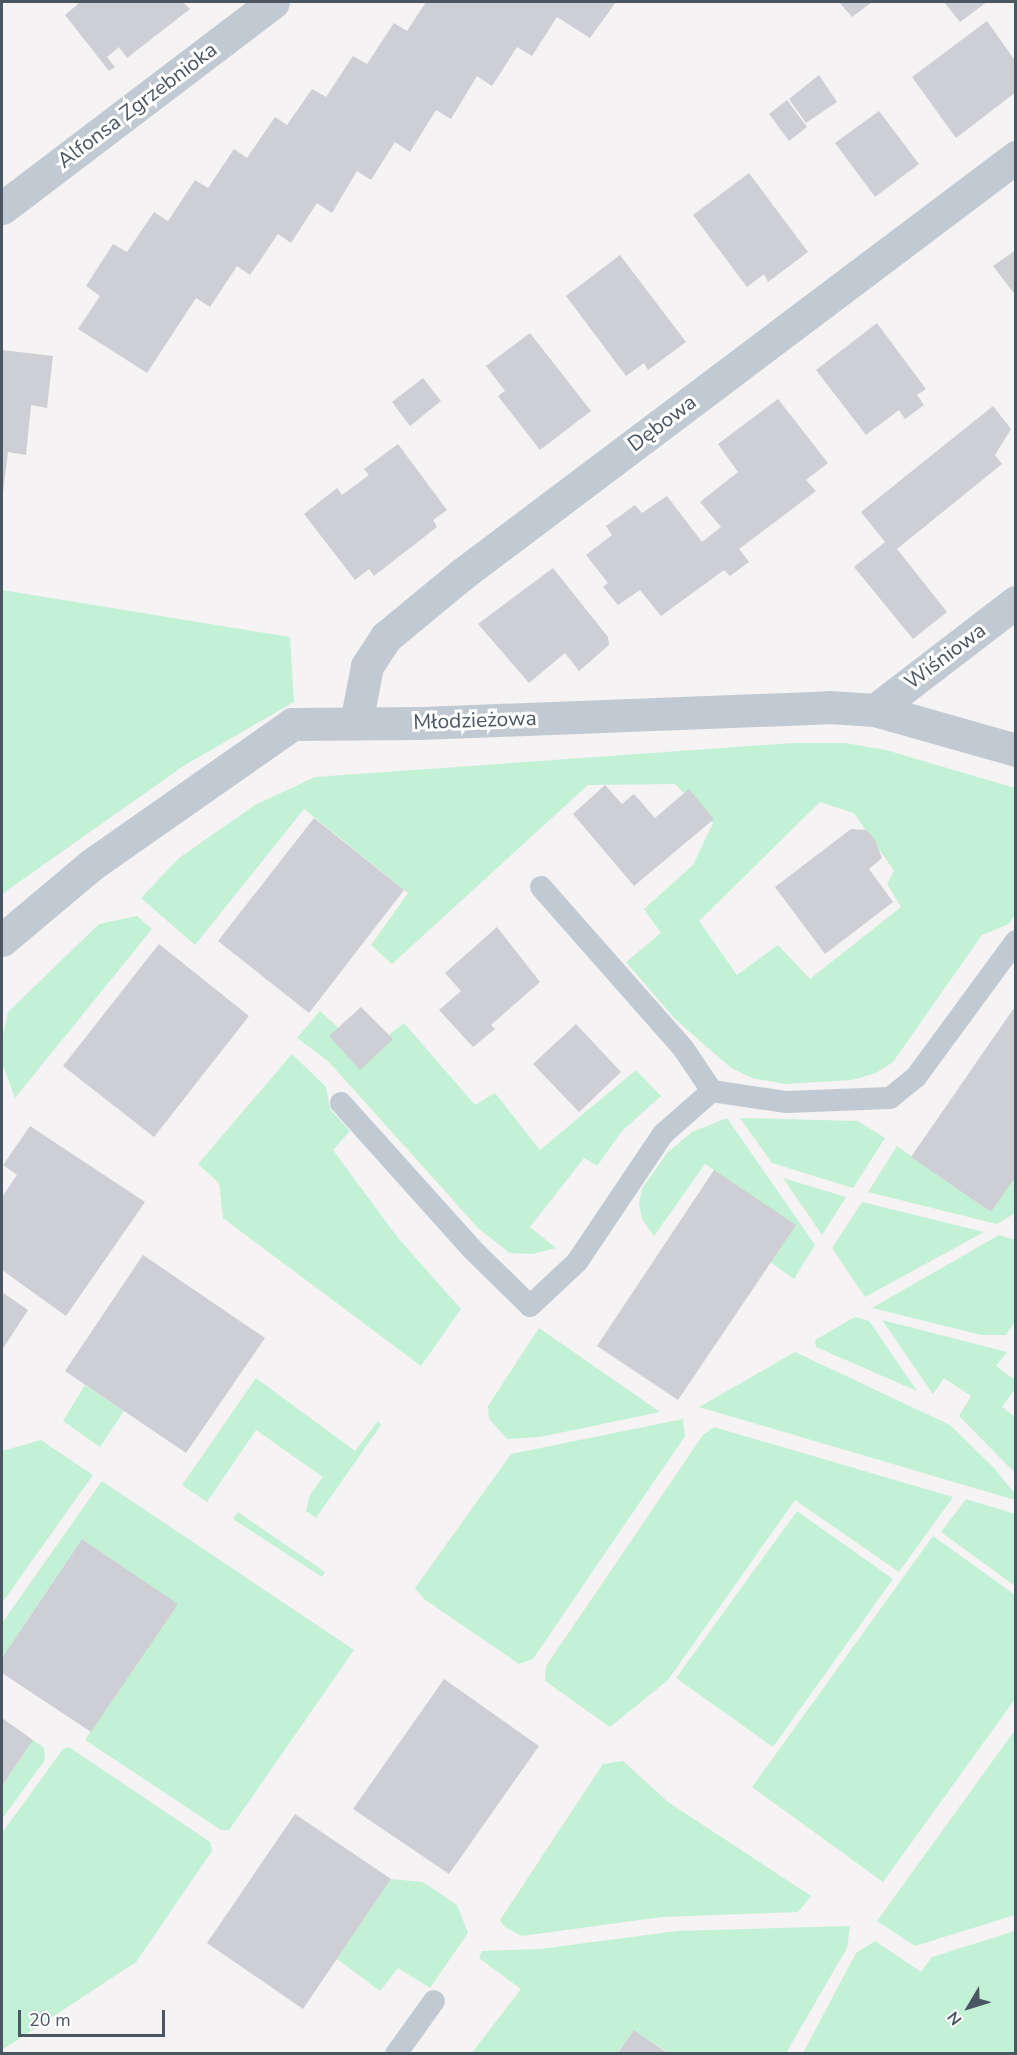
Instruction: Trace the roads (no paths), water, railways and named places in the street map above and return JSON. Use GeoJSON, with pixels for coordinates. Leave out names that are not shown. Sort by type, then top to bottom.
{"type":"FeatureCollection","features":[{"type":"Feature","properties":{"kind":"street","name":"Alfonsa Zgrzebnioka"},"geometry":{"type":"LineString","coordinates":[[2,208],[273,2]]}},
{"type":"Feature","properties":{"kind":"street","name":"Dębowa"},"geometry":{"type":"LineString","coordinates":[[356,723],[366,666],[386,637],[461,575],[1016,157]]}},
{"type":"Feature","properties":{"kind":"street","name":"Wiśniowa"},"geometry":{"type":"LineString","coordinates":[[875,710],[1016,602]]}},
{"type":"Feature","properties":{"kind":"street","name":"Młodzieżowa"},"geometry":{"type":"LineString","coordinates":[[2,940],[91,865],[292,724],[829,707],[875,710],[1016,750]]}},
{"type":"Feature","properties":{"kind":"lane"},"geometry":{"type":"LineString","coordinates":[[541,887],[682,1048],[712,1091],[786,1102],[890,1098],[916,1077],[1016,941]]}},
{"type":"Feature","properties":{"kind":"lane"},"geometry":{"type":"LineString","coordinates":[[341,1103],[472,1249],[530,1306],[576,1262],[663,1134],[712,1091]]}},
{"type":"Feature","properties":{"kind":"lane"},"geometry":{"type":"LineString","coordinates":[[396,2054],[434,2001]]}}]}
